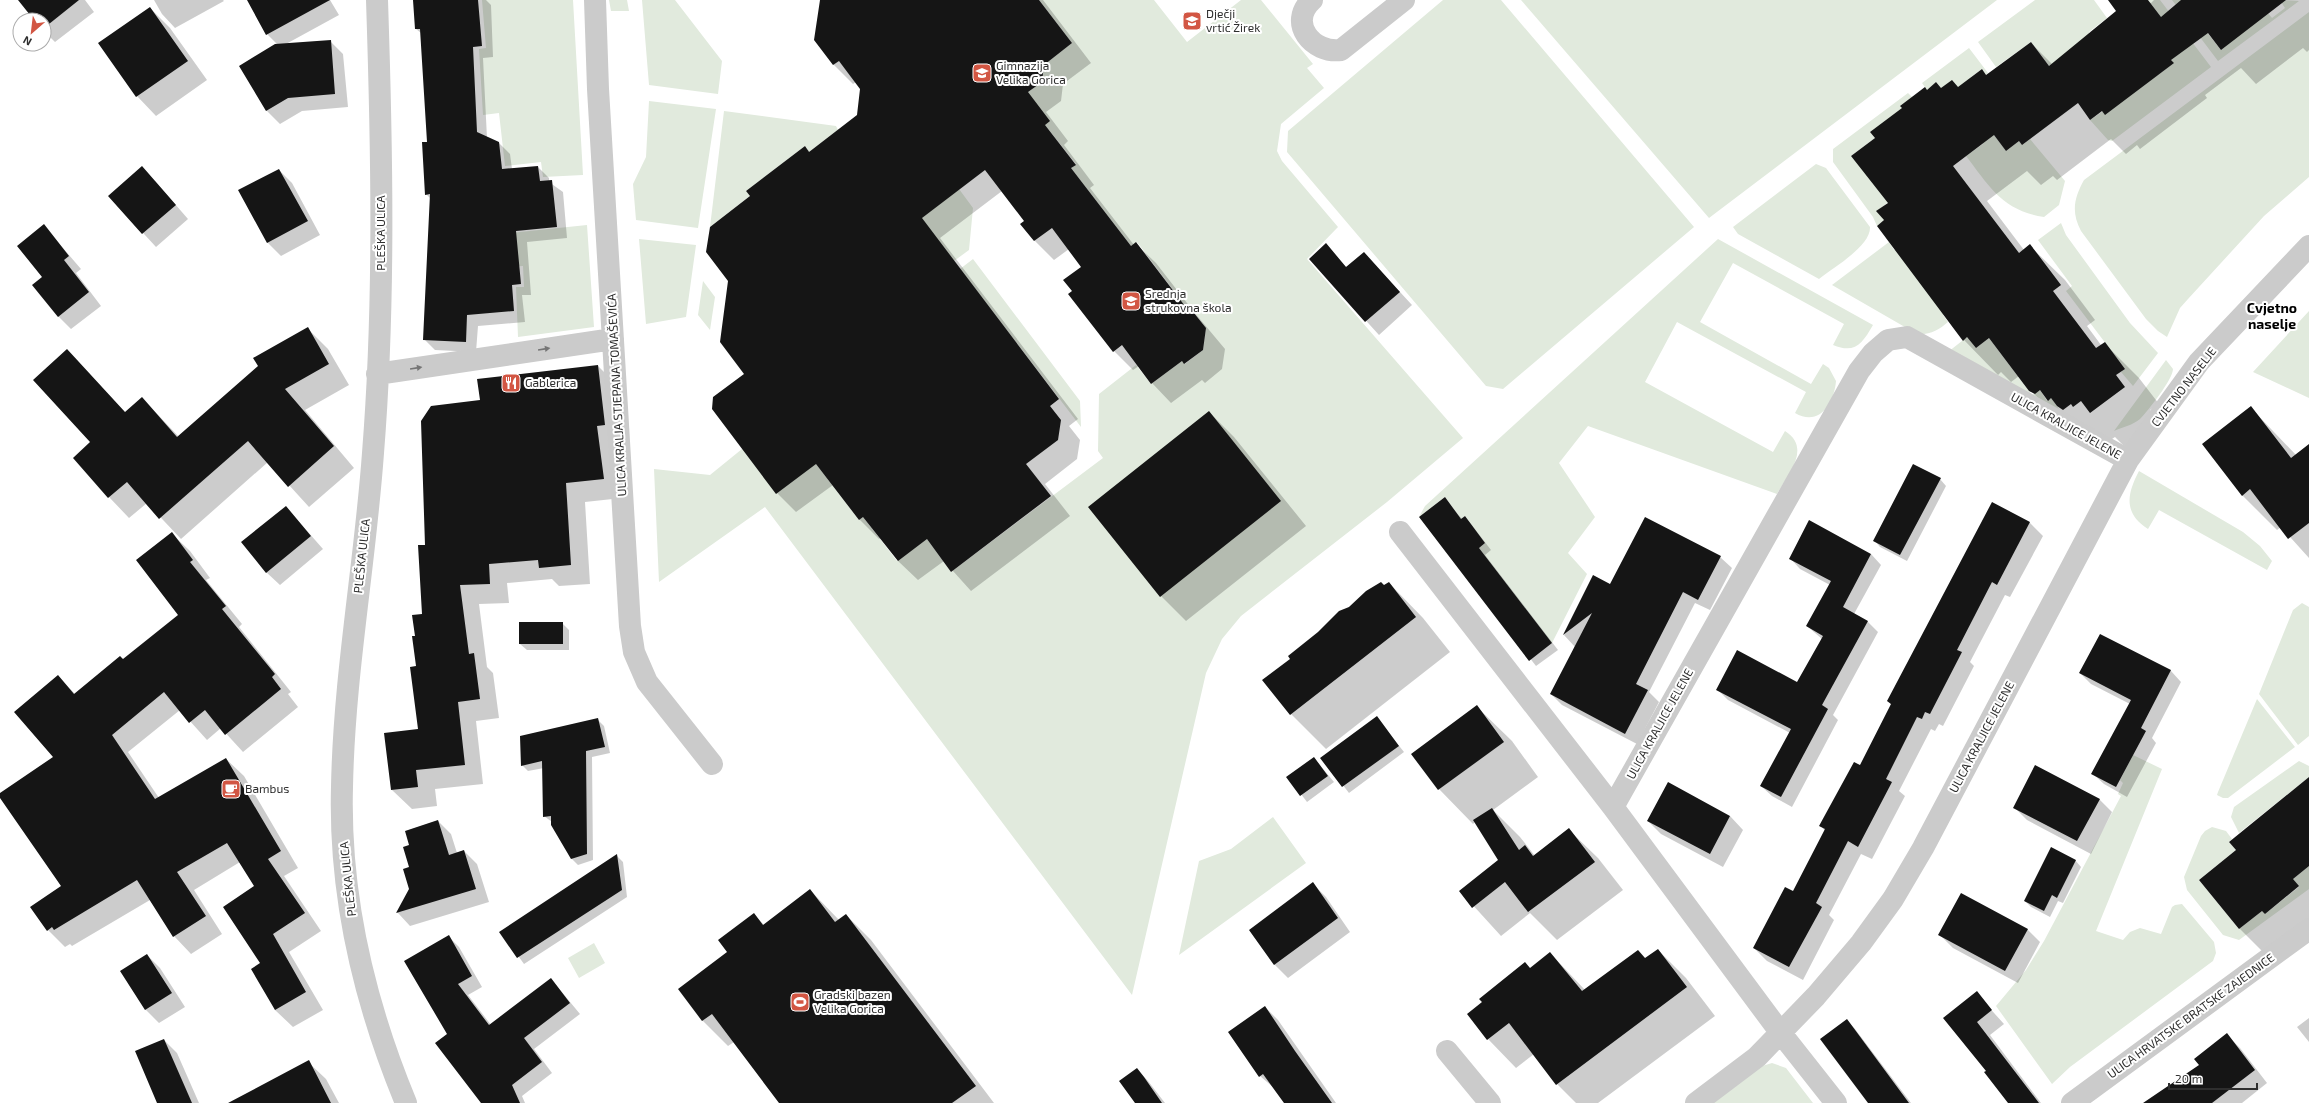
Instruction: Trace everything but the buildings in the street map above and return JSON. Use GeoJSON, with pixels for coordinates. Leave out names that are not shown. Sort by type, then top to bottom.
{"type":"FeatureCollection","features":[{"type":"Feature","properties":{"kind":"street","name":"PLEŠKA ULICA"},"geometry":{"type":"LineString","coordinates":[[377,0],[381,131],[382,245],[377,374],[373,454],[348,688],[341,789],[348,888],[360,959],[374,1014],[391,1067],[406,1103]]}},
{"type":"Feature","properties":{"kind":"street","name":"ULICA KRALJA STJEPANA TOMAŠEVIĆA"},"geometry":{"type":"LineString","coordinates":[[595,0],[598,89],[630,626],[634,652],[647,682],[712,764]]}},
{"type":"Feature","properties":{"kind":"street"},"geometry":{"type":"LineString","coordinates":[[1312,0],[1302,14],[1301,24],[1318,47],[1330,51],[1341,50],[1404,0]]}},
{"type":"Feature","properties":{"kind":"street","name":"CVJETNO NASELJE"},"geometry":{"type":"LineString","coordinates":[[2128,460],[2199,362],[2309,246]]}},
{"type":"Feature","properties":{"kind":"street","name":"ULICA KRALJICE JELENE"},"geometry":{"type":"LineString","coordinates":[[1613,807],[1859,371],[1873,353],[1888,340],[1907,338],[2128,460],[1924,848],[1893,899],[1836,972],[1758,1057],[1696,1103]]}},
{"type":"Feature","properties":{"kind":"street"},"geometry":{"type":"LineString","coordinates":[[377,374],[613,339]]}},
{"type":"Feature","properties":{"kind":"street"},"geometry":{"type":"LineString","coordinates":[[1400,532],[1613,807],[1780,1032],[1836,1103]]}},
{"type":"Feature","properties":{"kind":"street","name":"ULICA HRVATSKE BRATSKE ZAJEDNICE"},"geometry":{"type":"LineString","coordinates":[[2072,1103],[2309,929]]}},
{"type":"Feature","properties":{"kind":"street"},"geometry":{"type":"LineString","coordinates":[[1447,1051],[1490,1103]]}},
{"type":"Feature","properties":{"kind":"shaded area"},"geometry":{"type":"Polygon","coordinates":[[[482,0],[573,0],[583,175],[543,177],[541,162],[505,166],[499,113],[483,115],[479,49],[486,48],[482,0]]]}},
{"type":"Feature","properties":{"kind":"shaded area"},"geometry":{"type":"Polygon","coordinates":[[[609,0],[627,0],[629,11],[611,11],[609,0]]]}},
{"type":"Feature","properties":{"kind":"shaded area"},"geometry":{"type":"Polygon","coordinates":[[[642,0],[675,0],[722,61],[718,94],[649,85],[642,0]]]}},
{"type":"Feature","properties":{"kind":"shaded area"},"geometry":{"type":"Polygon","coordinates":[[[1039,0],[1154,0],[1187,42],[1241,0],[1261,0],[1313,64],[1307,68],[1324,88],[1281,124],[1277,151],[1282,161],[1338,227],[1307,259],[1463,438],[1387,502],[1241,616],[1222,639],[1206,673],[1132,995],[765,507],[659,582],[654,469],[710,475],[742,449],[816,464],[859,520],[863,517],[897,561],[927,539],[951,572],[1103,458],[1098,451],[1099,394],[1136,365],[1151,384],[1182,361],[1185,364],[1203,350],[1206,328],[1191,308],[1183,313],[1180,299],[1137,242],[1131,246],[1071,168],[1076,164],[1045,125],[1028,92],[1042,82],[1044,65],[1072,43],[1039,0]]]}},
{"type":"Feature","properties":{"kind":"shaded area"},"geometry":{"type":"Polygon","coordinates":[[[1443,0],[1501,0],[1694,227],[1503,389],[1486,386],[1287,152],[1288,131],[1443,0]]]}},
{"type":"Feature","properties":{"kind":"shaded area"},"geometry":{"type":"Polygon","coordinates":[[[1521,0],[1997,0],[1709,218],[1521,0]]]}},
{"type":"Feature","properties":{"kind":"shaded area"},"geometry":{"type":"Polygon","coordinates":[[[2035,0],[2094,0],[2107,18],[2089,32],[2095,41],[2049,66],[2031,42],[1996,67],[1978,42],[2035,0]]]}},
{"type":"Feature","properties":{"kind":"shaded area"},"geometry":{"type":"Polygon","coordinates":[[[2148,0],[2160,0],[2211,67],[2112,141],[2108,140],[2090,120],[2162,72],[2173,63],[2171,60],[2185,49],[2148,0]]]}},
{"type":"Feature","properties":{"kind":"shaded area"},"geometry":{"type":"Polygon","coordinates":[[[2172,0],[2181,0],[2221,50],[2267,12],[2272,18],[2285,8],[2281,2],[2283,0],[2299,1],[2218,61],[2172,0]]]}},
{"type":"Feature","properties":{"kind":"shaded area"},"geometry":{"type":"Polygon","coordinates":[[[2309,12],[2309,177],[2264,216],[2180,308],[2167,337],[2158,331],[2146,319],[2081,231],[2075,211],[2078,193],[2084,180],[2309,12]]]}},
{"type":"Feature","properties":{"kind":"shaded area"},"geometry":{"type":"Polygon","coordinates":[[[1969,48],[1988,73],[1986,75],[1982,69],[1971,77],[1979,92],[1941,88],[1936,82],[1927,90],[1922,83],[1969,48]]]}},
{"type":"Feature","properties":{"kind":"shaded area"},"geometry":{"type":"Polygon","coordinates":[[[1908,93],[1912,97],[1901,106],[1907,114],[1870,132],[1875,138],[1851,156],[1891,200],[1877,211],[1884,220],[1877,226],[1873,217],[1833,162],[1833,149],[1908,93]]]}},
{"type":"Feature","properties":{"kind":"shaded area"},"geometry":{"type":"Polygon","coordinates":[[[649,101],[716,109],[698,228],[636,220],[633,184],[646,157],[649,101]]]}},
{"type":"Feature","properties":{"kind":"shaded area"},"geometry":{"type":"Polygon","coordinates":[[[724,111],[836,126],[838,130],[809,152],[805,146],[746,191],[750,196],[710,227],[724,111]]]}},
{"type":"Feature","properties":{"kind":"shaded area"},"geometry":{"type":"Polygon","coordinates":[[[1988,127],[2006,151],[2019,141],[2022,145],[2030,139],[2065,181],[2059,205],[2044,217],[2030,214],[2018,209],[1998,196],[1966,156],[1983,144],[1988,127]]]}},
{"type":"Feature","properties":{"kind":"shaded area"},"geometry":{"type":"Polygon","coordinates":[[[1816,164],[1826,168],[1870,227],[1869,234],[1858,249],[1819,279],[1738,234],[1733,227],[1816,164]]]}},
{"type":"Feature","properties":{"kind":"shaded area"},"geometry":{"type":"Polygon","coordinates":[[[959,189],[973,208],[969,250],[954,261],[917,212],[959,189]]]}},
{"type":"Feature","properties":{"kind":"shaded area"},"geometry":{"type":"Polygon","coordinates":[[[2061,223],[2066,235],[2130,323],[2158,353],[2133,386],[2121,372],[2125,369],[2066,291],[2072,286],[2038,240],[2061,223]]]}},
{"type":"Feature","properties":{"kind":"shaded area"},"geometry":{"type":"Polygon","coordinates":[[[587,225],[594,327],[518,337],[516,287],[524,287],[523,266],[481,268],[482,236],[587,225]]]}},
{"type":"Feature","properties":{"kind":"shaded area"},"geometry":{"type":"Polygon","coordinates":[[[639,239],[696,245],[686,317],[646,324],[639,239]]]}},
{"type":"Feature","properties":{"kind":"shaded area"},"geometry":{"type":"Polygon","coordinates":[[[1718,239],[1873,325],[1857,346],[1852,348],[1841,348],[1833,345],[1844,324],[1733,263],[1700,322],[1811,384],[1823,364],[1829,368],[1836,381],[1832,398],[1824,411],[1818,415],[1804,417],[1795,413],[1806,392],[1677,322],[1645,382],[1773,452],[1785,431],[1793,438],[1797,445],[1795,461],[1777,494],[1588,426],[1559,463],[1595,517],[1568,553],[1587,574],[1552,643],[1479,548],[1485,543],[1465,516],[1461,519],[1445,497],[1419,517],[1425,506],[1718,239]]]}},
{"type":"Feature","properties":{"kind":"shaded area"},"geometry":{"type":"Polygon","coordinates":[[[1889,242],[1894,250],[1900,246],[1920,282],[1948,311],[1943,315],[1948,322],[1938,330],[1926,334],[1917,334],[1832,285],[1889,242]]]}},
{"type":"Feature","properties":{"kind":"shaded area"},"geometry":{"type":"Polygon","coordinates":[[[973,259],[1080,401],[1081,427],[960,269],[973,259]]]}},
{"type":"Feature","properties":{"kind":"shaded area"},"geometry":{"type":"Polygon","coordinates":[[[703,281],[715,297],[710,330],[698,315],[703,281]]]}},
{"type":"Feature","properties":{"kind":"shaded area"},"geometry":{"type":"Polygon","coordinates":[[[2309,311],[2309,398],[2253,372],[2309,311]]]}},
{"type":"Feature","properties":{"kind":"shaded area"},"geometry":{"type":"Polygon","coordinates":[[[1967,337],[1976,348],[1989,338],[2032,395],[2040,390],[2047,401],[2051,398],[2061,412],[1948,352],[1967,337]]]}},
{"type":"Feature","properties":{"kind":"shaded area"},"geometry":{"type":"Polygon","coordinates":[[[2166,360],[2173,369],[2169,380],[2160,395],[2140,419],[2114,431],[2166,360]]]}},
{"type":"Feature","properties":{"kind":"shaded area"},"geometry":{"type":"Polygon","coordinates":[[[2139,471],[2243,532],[2260,546],[2272,561],[2267,570],[2159,510],[2148,529],[2140,523],[2131,510],[2130,503],[2130,495],[2139,471]]]}},
{"type":"Feature","properties":{"kind":"shaded area"},"geometry":{"type":"Polygon","coordinates":[[[2302,603],[2309,607],[2309,736],[2298,745],[2259,694],[2293,610],[2302,603]]]}},
{"type":"Feature","properties":{"kind":"shaded area"},"geometry":{"type":"Polygon","coordinates":[[[2257,699],[2295,747],[2228,798],[2223,798],[2217,795],[2218,792],[2257,699]]]}},
{"type":"Feature","properties":{"kind":"shaded area"},"geometry":{"type":"Polygon","coordinates":[[[2133,755],[2162,769],[2096,931],[2123,940],[2130,932],[2140,928],[2161,934],[2172,907],[2182,904],[2214,942],[2216,953],[2213,961],[2070,1067],[2052,1084],[1996,1006],[2026,970],[2044,941],[2121,796],[2118,794],[2123,783],[2120,780],[2133,755]]]}},
{"type":"Feature","properties":{"kind":"shaded area"},"geometry":{"type":"Polygon","coordinates":[[[2299,761],[2309,766],[2309,777],[2239,833],[2231,817],[2234,807],[2299,761]]]}},
{"type":"Feature","properties":{"kind":"shaded area"},"geometry":{"type":"Polygon","coordinates":[[[1273,817],[1306,863],[1179,955],[1199,861],[1231,849],[1273,817]]]}},
{"type":"Feature","properties":{"kind":"shaded area"},"geometry":{"type":"Polygon","coordinates":[[[2212,827],[2226,831],[2232,839],[2229,842],[2236,850],[2199,880],[2239,929],[2262,911],[2265,914],[2299,887],[2293,879],[2309,866],[2309,889],[2239,940],[2223,935],[2187,890],[2184,877],[2201,836],[2205,831],[2212,827]]]}},
{"type":"Feature","properties":{"kind":"shaded area"},"geometry":{"type":"Polygon","coordinates":[[[594,943],[605,963],[579,978],[568,958],[594,943]]]}},
{"type":"Feature","properties":{"kind":"shaded area"},"geometry":{"type":"Polygon","coordinates":[[[1772,1063],[1786,1068],[1813,1103],[1712,1103],[1759,1067],[1772,1063]]]}},
{"type":"Feature","properties":{"kind":"place","name":"Dječji vrtić Žirek"},"geometry":{"type":"Point","coordinates":[1192,21]}},
{"type":"Feature","properties":{"kind":"place","name":"Gimnazija Velika Gorica"},"geometry":{"type":"Point","coordinates":[982,73]}},
{"type":"Feature","properties":{"kind":"place","name":"Srednja strukovna škola"},"geometry":{"type":"Point","coordinates":[1131,301]}},
{"type":"Feature","properties":{"kind":"place","name":"Gablerica"},"geometry":{"type":"Point","coordinates":[511,383]}},
{"type":"Feature","properties":{"kind":"place","name":"Bambus"},"geometry":{"type":"Point","coordinates":[231,789]}},
{"type":"Feature","properties":{"kind":"place","name":"Gradski bazen Velika Gorica"},"geometry":{"type":"Point","coordinates":[800,1002]}},
{"type":"Feature","properties":{"kind":"district","name":"Cvjetno naselje"},"geometry":{"type":"Point","coordinates":[2272,316]}}]}
